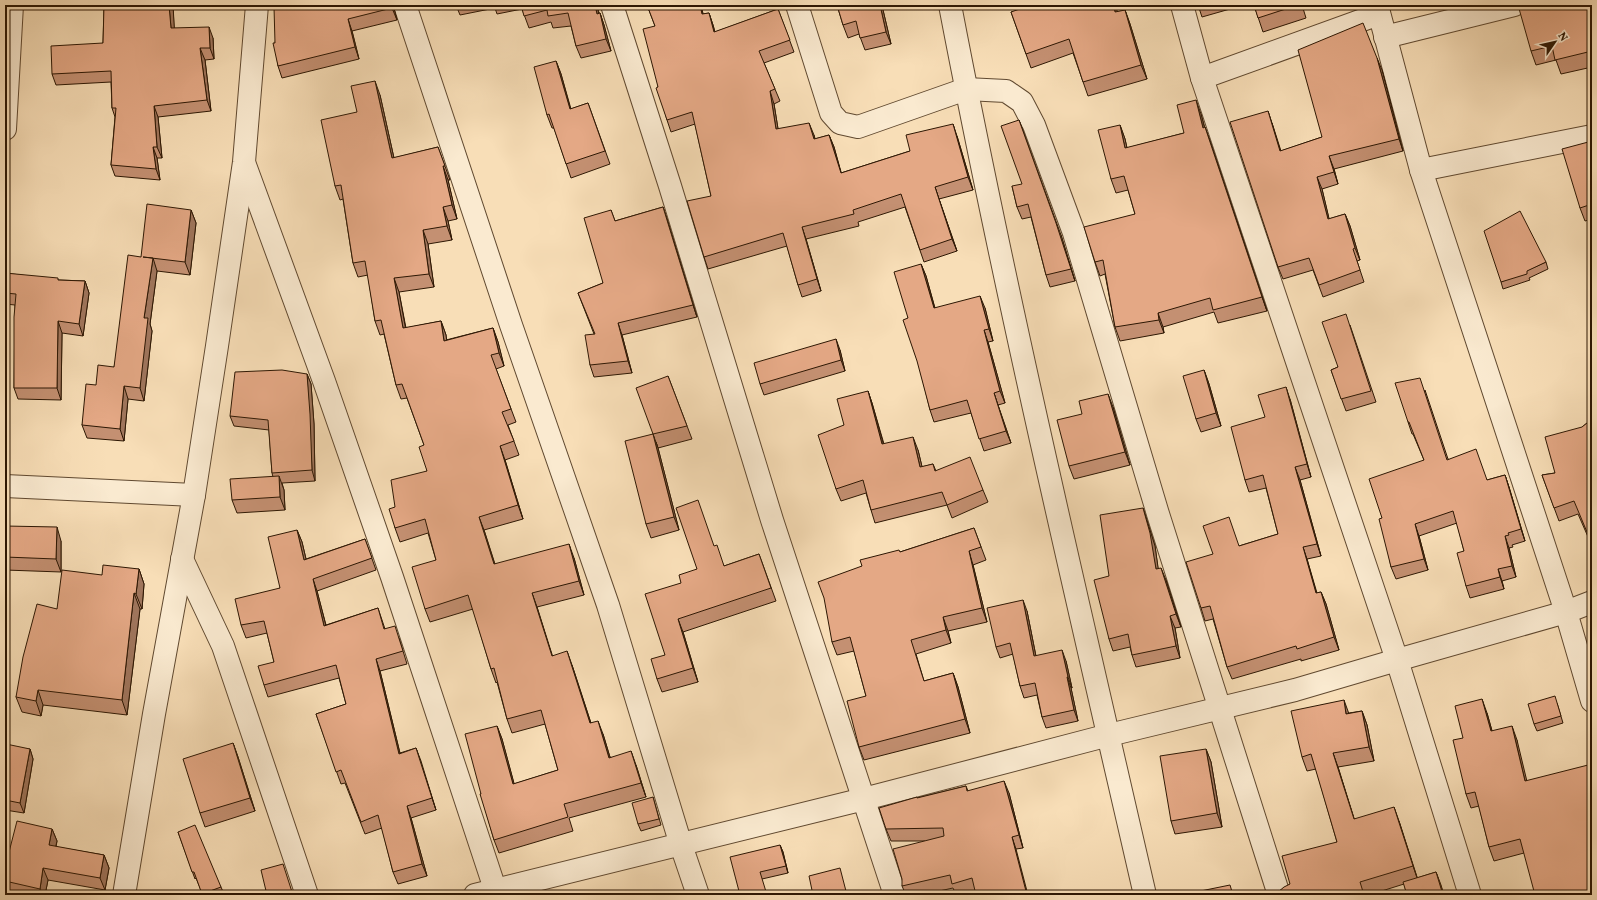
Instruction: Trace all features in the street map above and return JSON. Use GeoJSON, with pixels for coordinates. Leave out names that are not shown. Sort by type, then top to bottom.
{"type":"FeatureCollection","features":[{"type":"Feature","properties":{"kind":"street"},"geometry":{"type":"LineString","coordinates":[[5,129],[12,5]]}},
{"type":"Feature","properties":{"kind":"street"},"geometry":{"type":"LineString","coordinates":[[124,895],[154,714],[194,494],[244,162],[257,5]]}},
{"type":"Feature","properties":{"kind":"street"},"geometry":{"type":"LineString","coordinates":[[405,5],[511,324],[608,605],[681,845],[698,895]]}},
{"type":"Feature","properties":{"kind":"street"},"geometry":{"type":"LineString","coordinates":[[612,5],[672,194],[772,520],[896,895]]}},
{"type":"Feature","properties":{"kind":"street"},"geometry":{"type":"LineString","coordinates":[[797,5],[831,113],[840,123],[858,127],[966,89],[1006,91],[1022,102],[1034,125],[1074,233],[1158,514],[1279,895]]}},
{"type":"Feature","properties":{"kind":"street"},"geometry":{"type":"LineString","coordinates":[[950,5],[966,89],[1030,388],[1145,895]]}},
{"type":"Feature","properties":{"kind":"street"},"geometry":{"type":"LineString","coordinates":[[1182,5],[1202,78],[1397,660],[1470,895]]}},
{"type":"Feature","properties":{"kind":"street"},"geometry":{"type":"LineString","coordinates":[[1385,36],[1514,5]]}},
{"type":"Feature","properties":{"kind":"street"},"geometry":{"type":"LineString","coordinates":[[1202,78],[1378,10],[1421,170],[1566,612],[1592,701]]}},
{"type":"Feature","properties":{"kind":"street"},"geometry":{"type":"LineString","coordinates":[[1421,170],[1592,136]]}},
{"type":"Feature","properties":{"kind":"street"},"geometry":{"type":"LineString","coordinates":[[244,162],[322,374],[384,555],[489,893],[864,799],[1109,735],[1295,690],[1566,612],[1592,602]]}},
{"type":"Feature","properties":{"kind":"street"},"geometry":{"type":"LineString","coordinates":[[5,486],[194,494]]}},
{"type":"Feature","properties":{"kind":"street"},"geometry":{"type":"LineString","coordinates":[[182,559],[224,646],[307,895]]}},
{"type":"Feature","properties":{"kind":"building"},"geometry":{"type":"Polygon","coordinates":[[[104,5],[169,5],[171,28],[209,27],[210,48],[200,48],[207,100],[154,106],[157,147],[153,147],[156,169],[111,165],[116,108],[112,108],[111,71],[52,74],[51,46],[103,43],[104,5]]]}},
{"type":"Feature","properties":{"kind":"building"},"geometry":{"type":"Polygon","coordinates":[[[281,5],[392,5],[392,8],[348,19],[355,47],[278,66],[273,43],[275,43],[274,7],[281,7],[281,5]]]}},
{"type":"Feature","properties":{"kind":"building"},"geometry":{"type":"Polygon","coordinates":[[[521,5],[595,5],[597,14],[600,13],[606,39],[576,46],[568,13],[548,16],[547,10],[524,16],[521,5]]]}},
{"type":"Feature","properties":{"kind":"building"},"geometry":{"type":"Polygon","coordinates":[[[647,5],[700,5],[702,14],[709,13],[714,32],[778,9],[790,40],[759,51],[775,89],[770,91],[776,129],[809,123],[814,139],[829,135],[841,173],[910,151],[906,135],[953,124],[968,177],[935,187],[952,239],[920,250],[901,194],[853,210],[854,214],[802,227],[817,279],[798,285],[783,233],[704,257],[687,201],[711,196],[692,112],[667,120],[656,88],[658,87],[643,29],[655,26],[647,5]]]}},
{"type":"Feature","properties":{"kind":"building"},"geometry":{"type":"Polygon","coordinates":[[[837,5],[880,5],[886,32],[860,38],[856,21],[843,25],[837,5]]]}},
{"type":"Feature","properties":{"kind":"building"},"geometry":{"type":"Polygon","coordinates":[[[1031,5],[1114,5],[1115,12],[1125,10],[1141,65],[1083,82],[1069,39],[1026,54],[1011,12],[1031,5]]]}},
{"type":"Feature","properties":{"kind":"building"},"geometry":{"type":"Polygon","coordinates":[[[1254,5],[1298,5],[1258,18],[1254,5]]]}},
{"type":"Feature","properties":{"kind":"building"},"geometry":{"type":"Polygon","coordinates":[[[1518,5],[1592,5],[1592,51],[1555,60],[1552,46],[1531,51],[1518,5]]]}},
{"type":"Feature","properties":{"kind":"building"},"geometry":{"type":"Polygon","coordinates":[[[1363,23],[1377,58],[1399,139],[1329,156],[1334,172],[1317,177],[1328,219],[1345,214],[1355,248],[1353,249],[1360,270],[1319,285],[1309,258],[1278,267],[1230,122],[1268,111],[1280,151],[1322,137],[1298,50],[1363,23]]]}},
{"type":"Feature","properties":{"kind":"building"},"geometry":{"type":"Polygon","coordinates":[[[556,61],[570,109],[588,103],[605,151],[566,164],[549,114],[547,115],[534,67],[556,61]]]}},
{"type":"Feature","properties":{"kind":"building"},"geometry":{"type":"Polygon","coordinates":[[[375,81],[392,158],[438,147],[445,166],[443,166],[452,205],[443,207],[447,226],[423,230],[429,274],[394,278],[403,328],[441,321],[444,341],[493,328],[499,353],[491,355],[511,409],[502,412],[514,441],[500,446],[518,505],[479,517],[494,564],[569,544],[579,581],[532,593],[552,656],[567,651],[590,723],[598,721],[609,758],[631,751],[641,783],[564,804],[568,817],[494,840],[480,794],[465,734],[497,726],[513,784],[558,770],[541,710],[507,719],[494,668],[491,669],[468,595],[425,609],[412,567],[436,560],[425,519],[395,528],[389,509],[395,507],[391,480],[427,471],[419,447],[424,445],[402,384],[396,385],[381,320],[375,321],[365,261],[353,263],[341,185],[335,186],[321,120],[357,112],[351,86],[375,81]]]}},
{"type":"Feature","properties":{"kind":"building"},"geometry":{"type":"Polygon","coordinates":[[[1196,100],[1203,128],[1205,127],[1262,297],[1213,310],[1210,298],[1158,313],[1159,320],[1115,327],[1103,260],[1095,262],[1084,227],[1135,214],[1124,176],[1111,179],[1098,130],[1120,125],[1125,148],[1184,133],[1177,105],[1196,100]]]}},
{"type":"Feature","properties":{"kind":"building"},"geometry":{"type":"Polygon","coordinates":[[[1019,120],[1071,269],[1046,275],[1028,204],[1017,207],[1012,186],[1022,184],[1001,126],[1019,120]]]}},
{"type":"Feature","properties":{"kind":"building"},"geometry":{"type":"Polygon","coordinates":[[[1592,141],[1592,204],[1580,208],[1562,149],[1592,141]]]}},
{"type":"Feature","properties":{"kind":"building"},"geometry":{"type":"Polygon","coordinates":[[[147,204],[191,210],[185,262],[153,258],[144,318],[148,318],[140,388],[124,386],[120,429],[82,425],[86,384],[96,385],[98,365],[114,367],[128,255],[141,257],[147,204]]]}},
{"type":"Feature","properties":{"kind":"building"},"geometry":{"type":"Polygon","coordinates":[[[663,207],[693,305],[618,323],[628,361],[590,365],[585,335],[595,334],[578,293],[603,283],[584,218],[611,210],[615,221],[663,207]]]}},
{"type":"Feature","properties":{"kind":"building"},"geometry":{"type":"Polygon","coordinates":[[[1520,211],[1546,262],[1527,271],[1527,274],[1501,282],[1484,231],[1520,211]]]}},
{"type":"Feature","properties":{"kind":"building"},"geometry":{"type":"Polygon","coordinates":[[[921,264],[934,308],[980,296],[989,329],[984,330],[1000,391],[994,393],[1006,431],[979,439],[967,400],[930,410],[917,361],[903,320],[908,318],[894,272],[921,264]]]}},
{"type":"Feature","properties":{"kind":"building"},"geometry":{"type":"Polygon","coordinates":[[[5,273],[58,278],[58,280],[85,281],[79,324],[58,321],[57,388],[14,388],[14,317],[16,294],[5,293],[5,273]]]}},
{"type":"Feature","properties":{"kind":"building"},"geometry":{"type":"Polygon","coordinates":[[[1346,314],[1371,391],[1341,399],[1331,370],[1338,367],[1322,322],[1346,314]]]}},
{"type":"Feature","properties":{"kind":"building"},"geometry":{"type":"Polygon","coordinates":[[[836,339],[841,360],[760,384],[754,363],[836,339]]]}},
{"type":"Feature","properties":{"kind":"building"},"geometry":{"type":"Polygon","coordinates":[[[282,370],[307,374],[312,470],[272,473],[268,420],[230,416],[235,372],[282,370]]]}},
{"type":"Feature","properties":{"kind":"building"},"geometry":{"type":"Polygon","coordinates":[[[1204,370],[1216,413],[1196,419],[1183,376],[1204,370]]]}},
{"type":"Feature","properties":{"kind":"building"},"geometry":{"type":"Polygon","coordinates":[[[668,376],[687,426],[653,434],[636,388],[668,376]]]}},
{"type":"Feature","properties":{"kind":"building"},"geometry":{"type":"Polygon","coordinates":[[[1420,378],[1447,460],[1476,449],[1487,480],[1505,475],[1521,529],[1508,533],[1509,535],[1505,536],[1512,566],[1498,569],[1500,577],[1466,586],[1457,553],[1464,551],[1453,511],[1415,524],[1424,559],[1391,567],[1379,519],[1382,518],[1369,479],[1424,460],[1408,422],[1395,383],[1420,378]]]}},
{"type":"Feature","properties":{"kind":"building"},"geometry":{"type":"Polygon","coordinates":[[[1286,387],[1307,464],[1295,467],[1317,544],[1303,547],[1316,593],[1321,592],[1334,637],[1297,649],[1296,646],[1227,667],[1210,606],[1201,608],[1186,562],[1213,554],[1203,526],[1229,517],[1239,546],[1278,534],[1263,475],[1245,480],[1231,427],[1265,417],[1258,395],[1286,387]]]}},
{"type":"Feature","properties":{"kind":"building"},"geometry":{"type":"Polygon","coordinates":[[[868,391],[882,444],[913,437],[920,467],[933,464],[935,471],[970,457],[983,490],[947,505],[942,492],[871,510],[863,480],[836,489],[818,435],[844,425],[837,399],[868,391]]]}},
{"type":"Feature","properties":{"kind":"building"},"geometry":{"type":"Polygon","coordinates":[[[1108,394],[1125,452],[1069,466],[1057,420],[1082,414],[1079,401],[1108,394]]]}},
{"type":"Feature","properties":{"kind":"building"},"geometry":{"type":"Polygon","coordinates":[[[1592,419],[1592,544],[1574,501],[1554,508],[1542,475],[1555,473],[1545,437],[1582,427],[1592,419]]]}},
{"type":"Feature","properties":{"kind":"building"},"geometry":{"type":"Polygon","coordinates":[[[653,434],[674,517],[646,524],[625,441],[653,434]]]}},
{"type":"Feature","properties":{"kind":"building"},"geometry":{"type":"Polygon","coordinates":[[[279,476],[280,497],[232,500],[230,479],[279,476]]]}},
{"type":"Feature","properties":{"kind":"building"},"geometry":{"type":"Polygon","coordinates":[[[698,500],[714,546],[717,545],[724,566],[759,554],[771,588],[678,619],[693,668],[657,679],[651,659],[665,655],[645,594],[681,583],[679,575],[697,569],[676,508],[698,500]]]}},
{"type":"Feature","properties":{"kind":"building"},"geometry":{"type":"Polygon","coordinates":[[[1143,508],[1150,533],[1156,569],[1161,568],[1176,614],[1170,616],[1176,646],[1132,655],[1128,634],[1109,639],[1094,580],[1109,576],[1100,515],[1143,508]]]}},
{"type":"Feature","properties":{"kind":"building"},"geometry":{"type":"Polygon","coordinates":[[[5,526],[57,527],[56,559],[5,557],[5,526]]]}},
{"type":"Feature","properties":{"kind":"building"},"geometry":{"type":"Polygon","coordinates":[[[974,528],[981,547],[969,551],[982,608],[943,617],[946,630],[911,640],[924,681],[953,673],[965,719],[859,747],[847,701],[866,696],[850,637],[832,642],[824,598],[818,582],[862,566],[860,560],[899,550],[900,552],[974,528]]]}},
{"type":"Feature","properties":{"kind":"building"},"geometry":{"type":"Polygon","coordinates":[[[297,530],[304,560],[365,539],[372,558],[313,579],[324,626],[378,608],[384,629],[395,626],[403,651],[376,659],[399,754],[416,748],[432,798],[407,806],[422,864],[393,872],[378,815],[361,822],[341,770],[336,772],[316,714],[346,704],[336,665],[264,685],[258,666],[274,662],[264,621],[241,625],[235,599],[280,588],[268,537],[297,530]]]}},
{"type":"Feature","properties":{"kind":"building"},"geometry":{"type":"Polygon","coordinates":[[[103,565],[139,569],[136,594],[134,593],[122,700],[38,690],[36,701],[16,697],[23,657],[37,604],[57,609],[62,570],[102,575],[103,565]]]}},
{"type":"Feature","properties":{"kind":"building"},"geometry":{"type":"Polygon","coordinates":[[[1023,600],[1034,656],[1062,650],[1074,710],[1042,717],[1035,683],[1020,686],[1010,643],[996,647],[987,608],[1023,600]]]}},
{"type":"Feature","properties":{"kind":"building"},"geometry":{"type":"Polygon","coordinates":[[[1555,696],[1561,716],[1534,724],[1528,704],[1555,696]]]}},
{"type":"Feature","properties":{"kind":"building"},"geometry":{"type":"Polygon","coordinates":[[[1482,699],[1491,731],[1512,726],[1525,781],[1592,764],[1592,895],[1535,895],[1520,839],[1489,847],[1475,792],[1466,794],[1453,740],[1463,738],[1455,706],[1482,699]]]}},
{"type":"Feature","properties":{"kind":"building"},"geometry":{"type":"Polygon","coordinates":[[[1344,700],[1346,714],[1362,711],[1369,747],[1333,753],[1354,819],[1394,807],[1413,866],[1360,882],[1364,895],[1263,895],[1270,892],[1278,892],[1290,884],[1282,856],[1337,842],[1311,754],[1302,757],[1291,711],[1344,700]]]}},
{"type":"Feature","properties":{"kind":"building"},"geometry":{"type":"Polygon","coordinates":[[[233,743],[250,798],[200,813],[183,759],[233,743]]]}},
{"type":"Feature","properties":{"kind":"building"},"geometry":{"type":"Polygon","coordinates":[[[6,744],[30,749],[20,803],[5,800],[6,744]]]}},
{"type":"Feature","properties":{"kind":"building"},"geometry":{"type":"Polygon","coordinates":[[[1206,749],[1217,813],[1171,821],[1160,756],[1206,749]]]}},
{"type":"Feature","properties":{"kind":"building"},"geometry":{"type":"Polygon","coordinates":[[[1004,781],[1019,835],[1012,837],[1027,895],[976,895],[972,878],[952,884],[950,875],[902,886],[902,879],[893,849],[944,836],[943,828],[886,829],[879,808],[917,797],[966,786],[967,791],[1004,781]]]}},
{"type":"Feature","properties":{"kind":"building"},"geometry":{"type":"Polygon","coordinates":[[[653,797],[659,819],[638,824],[632,803],[653,797]]]}},
{"type":"Feature","properties":{"kind":"building"},"geometry":{"type":"Polygon","coordinates":[[[17,821],[52,829],[49,845],[104,855],[100,878],[43,868],[40,889],[5,881],[5,855],[8,856],[17,821]]]}},
{"type":"Feature","properties":{"kind":"building"},"geometry":{"type":"Polygon","coordinates":[[[195,825],[221,887],[202,894],[194,872],[192,872],[178,832],[195,825]]]}},
{"type":"Feature","properties":{"kind":"building"},"geometry":{"type":"Polygon","coordinates":[[[780,845],[786,866],[760,872],[767,895],[740,895],[730,857],[780,845]]]}},
{"type":"Feature","properties":{"kind":"building"},"geometry":{"type":"Polygon","coordinates":[[[283,864],[293,895],[267,895],[261,870],[283,864]]]}},
{"type":"Feature","properties":{"kind":"building"},"geometry":{"type":"Polygon","coordinates":[[[840,868],[847,895],[813,895],[809,876],[840,868]]]}},
{"type":"Feature","properties":{"kind":"building"},"geometry":{"type":"Polygon","coordinates":[[[1436,872],[1443,895],[1407,895],[1403,882],[1436,872]]]}},
{"type":"Feature","properties":{"kind":"building"},"geometry":{"type":"Polygon","coordinates":[[[1230,885],[1233,895],[1181,895],[1230,885]]]}}]}
